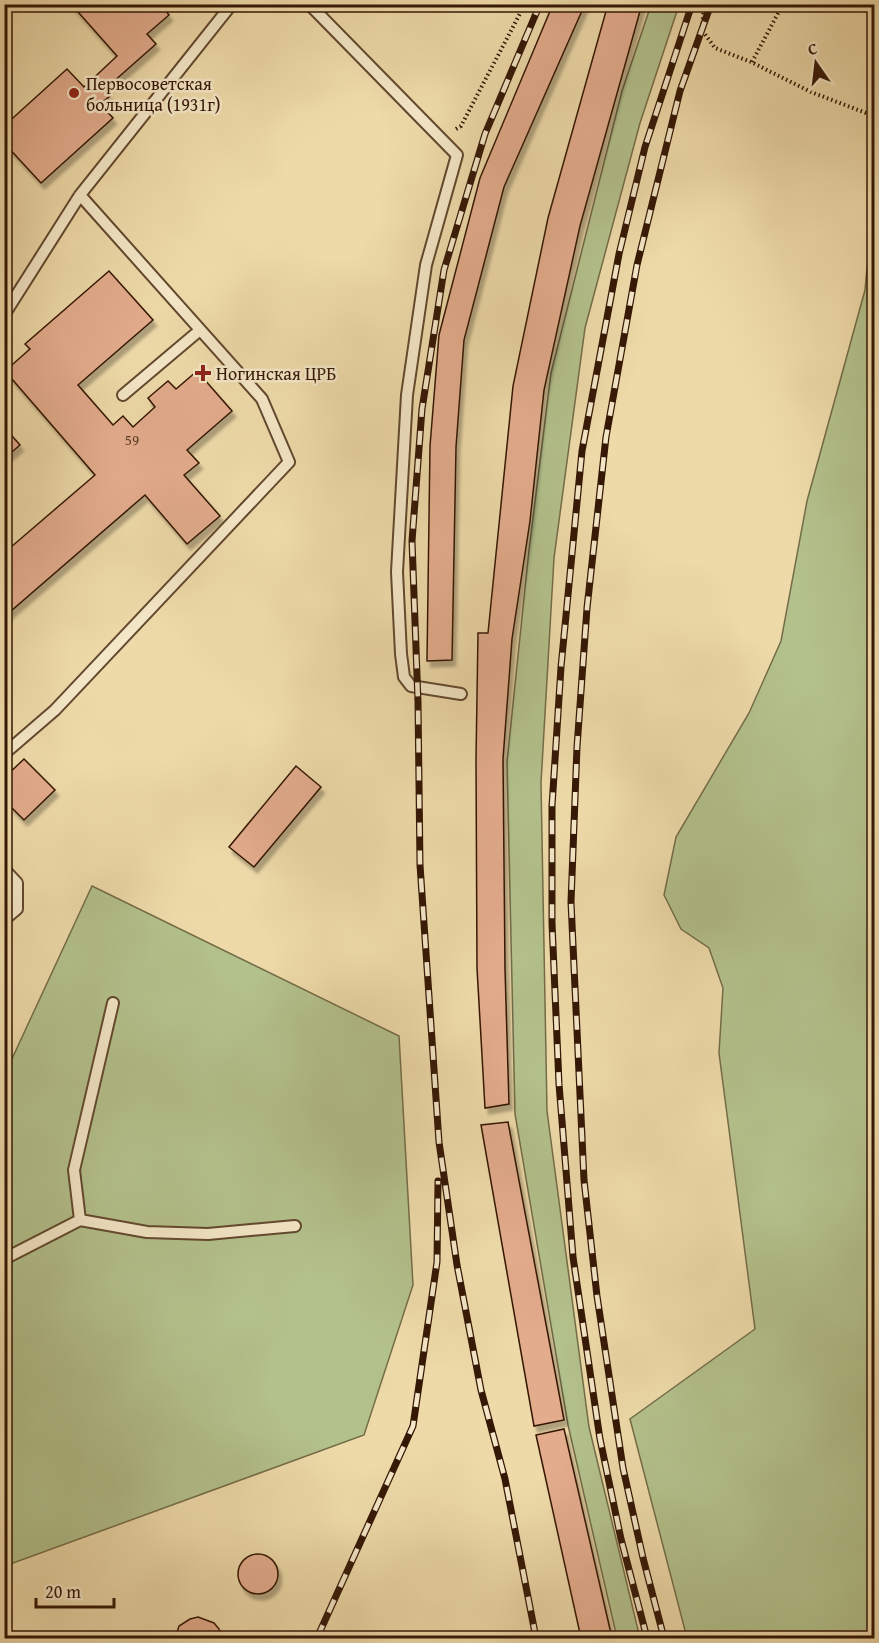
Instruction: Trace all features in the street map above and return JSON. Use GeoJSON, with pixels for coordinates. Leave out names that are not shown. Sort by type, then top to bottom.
{"type":"FeatureCollection","features":[{"type":"Feature","properties":{"kind":"lane"},"geometry":{"type":"LineString","coordinates":[[4,315],[80,195],[231,4]]}},
{"type":"Feature","properties":{"kind":"lane"},"geometry":{"type":"LineString","coordinates":[[309,4],[457,155],[426,265],[408,383],[398,572],[404,677],[411,686],[461,694]]}},
{"type":"Feature","properties":{"kind":"lane"},"geometry":{"type":"LineString","coordinates":[[4,754],[55,710],[289,462],[262,399],[80,195]]}},
{"type":"Feature","properties":{"kind":"lane"},"geometry":{"type":"LineString","coordinates":[[123,395],[201,330]]}},
{"type":"Feature","properties":{"kind":"lane"},"geometry":{"type":"LineString","coordinates":[[4,869],[17,883],[17,909],[4,920]]}},
{"type":"Feature","properties":{"kind":"lane"},"geometry":{"type":"LineString","coordinates":[[80,1220],[74,1170],[112,1003]]}},
{"type":"Feature","properties":{"kind":"lane"},"geometry":{"type":"LineString","coordinates":[[4,1259],[80,1220],[147,1232],[208,1234],[295,1226]]}},
{"type":"Feature","properties":{"kind":"path"},"geometry":{"type":"LineString","coordinates":[[440,138],[461,126],[525,4]]}},
{"type":"Feature","properties":{"kind":"path"},"geometry":{"type":"LineString","coordinates":[[704,4],[702,30],[716,48],[751,62],[811,92],[874,116]]}},
{"type":"Feature","properties":{"kind":"path"},"geometry":{"type":"LineString","coordinates":[[751,62],[783,4]]}},
{"type":"Feature","properties":{"kind":"green space"},"geometry":{"type":"Polygon","coordinates":[[[651,5],[679,5],[640,123],[585,328],[554,558],[541,783],[547,1111],[589,1427],[640,1638],[617,1638],[568,1425],[515,1114],[507,762],[529,550],[551,373],[622,91],[651,5]]]}},
{"type":"Feature","properties":{"kind":"green space"},"geometry":{"type":"Polygon","coordinates":[[[874,191],[874,1638],[687,1638],[630,1419],[755,1329],[719,1053],[723,988],[709,948],[681,929],[664,895],[676,837],[749,713],[781,641],[807,501],[865,290],[874,191]]]}},
{"type":"Feature","properties":{"kind":"green space"},"geometry":{"type":"Polygon","coordinates":[[[92,886],[399,1036],[413,1285],[364,1435],[5,1566],[5,1074],[92,886]]]}},
{"type":"Feature","properties":{"kind":"building","name":"Первосоветская больница (1931г)"},"geometry":{"type":"Polygon","coordinates":[[[71,4],[160,4],[169,15],[147,34],[156,44],[104,90],[110,96],[100,104],[113,118],[41,183],[4,143],[4,126],[67,69],[84,87],[117,56],[71,4]]]}},
{"type":"Feature","properties":{"kind":"building"},"geometry":{"type":"Polygon","coordinates":[[[553,4],[585,4],[504,187],[464,340],[456,447],[452,660],[427,661],[430,446],[439,335],[480,178],[553,4]]]}},
{"type":"Feature","properties":{"kind":"building"},"geometry":{"type":"Polygon","coordinates":[[[608,4],[642,4],[580,226],[544,390],[530,521],[512,639],[503,759],[509,1104],[485,1108],[477,968],[478,633],[488,633],[513,386],[548,218],[608,4]]]}},
{"type":"Feature","properties":{"kind":"building"},"geometry":{"type":"Polygon","coordinates":[[[109,271],[153,320],[78,385],[113,425],[123,416],[133,427],[155,407],[148,398],[168,381],[176,389],[197,371],[232,411],[187,450],[199,463],[184,475],[220,516],[187,544],[145,495],[4,617],[4,553],[95,475],[5,371],[30,349],[25,344],[109,271]]]}},
{"type":"Feature","properties":{"kind":"building"},"geometry":{"type":"Polygon","coordinates":[[[4,427],[20,445],[5,458],[4,457],[4,427]]]}},
{"type":"Feature","properties":{"kind":"building"},"geometry":{"type":"Polygon","coordinates":[[[24,759],[55,790],[24,820],[4,800],[4,778],[24,759]]]}},
{"type":"Feature","properties":{"kind":"building"},"geometry":{"type":"Polygon","coordinates":[[[296,766],[321,787],[254,867],[229,847],[296,766]]]}},
{"type":"Feature","properties":{"kind":"building"},"geometry":{"type":"Polygon","coordinates":[[[508,1122],[564,1420],[534,1426],[481,1125],[508,1122]]]}},
{"type":"Feature","properties":{"kind":"building"},"geometry":{"type":"Polygon","coordinates":[[[564,1429],[612,1638],[581,1638],[536,1435],[564,1429]]]}},
{"type":"Feature","properties":{"kind":"building"},"geometry":{"type":"Polygon","coordinates":[[[258,1554],[272,1560],[278,1574],[272,1588],[258,1594],[244,1588],[238,1574],[244,1560],[258,1554]]]}},
{"type":"Feature","properties":{"kind":"building"},"geometry":{"type":"Polygon","coordinates":[[[198,1617],[214,1623],[222,1638],[175,1638],[179,1626],[198,1617]]]}},
{"type":"Feature","properties":{"kind":"railway"},"geometry":{"type":"LineString","coordinates":[[536,1638],[505,1479],[481,1390],[457,1265],[439,1142],[420,865],[418,702],[412,541],[422,409],[444,270],[485,134],[540,4]]}},
{"type":"Feature","properties":{"kind":"railway"},"geometry":{"type":"LineString","coordinates":[[647,1638],[621,1539],[600,1439],[573,1257],[559,1084],[552,923],[552,806],[561,667],[582,451],[619,254],[645,147],[692,4]]}},
{"type":"Feature","properties":{"kind":"railway"},"geometry":{"type":"LineString","coordinates":[[664,1638],[623,1468],[597,1296],[584,1180],[571,902],[577,747],[587,608],[606,437],[637,265],[680,91],[711,4]]}},
{"type":"Feature","properties":{"kind":"railway"},"geometry":{"type":"LineString","coordinates":[[317,1638],[413,1426],[437,1262],[438,1181]]}},
{"type":"Feature","properties":{"kind":"place","name":"Первосоветская больница (1931г)"},"geometry":{"type":"Point","coordinates":[74,93]}},
{"type":"Feature","properties":{"kind":"place","name":"Ногинская ЦРБ"},"geometry":{"type":"Point","coordinates":[203,373]}}]}
